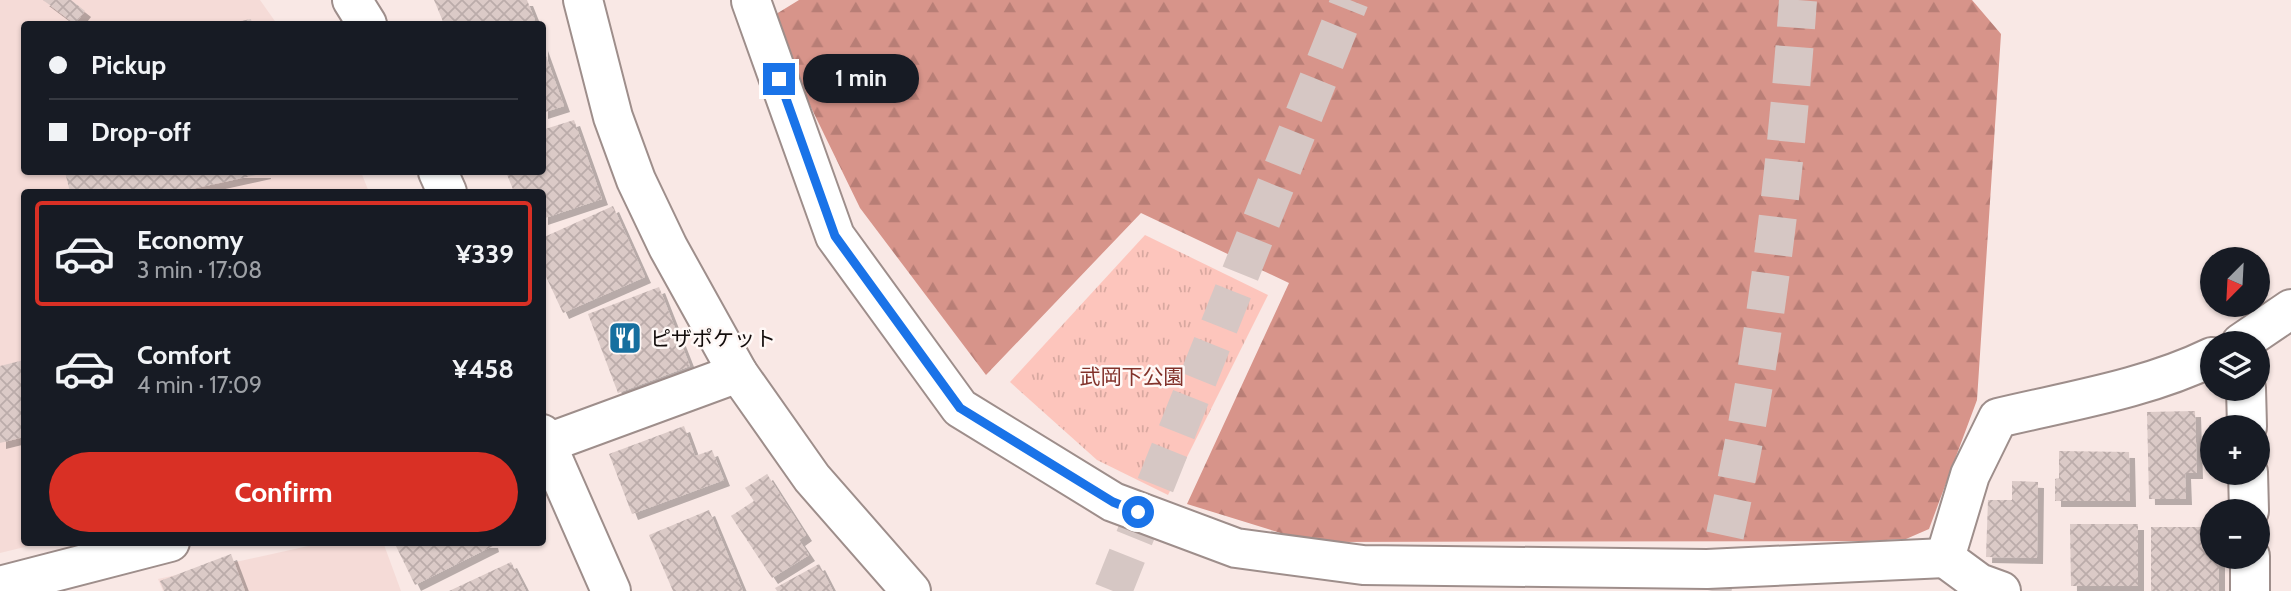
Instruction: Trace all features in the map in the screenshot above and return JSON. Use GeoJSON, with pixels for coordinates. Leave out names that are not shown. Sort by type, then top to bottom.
{"type":"FeatureCollection","features":[{"type":"Feature","properties":{"kind":"street"},"geometry":{"type":"LineString","coordinates":[[352,0],[366,21]]}},
{"type":"Feature","properties":{"kind":"street"},"geometry":{"type":"LineString","coordinates":[[583,0],[613,117],[636,180],[668,247],[738,373],[811,478],[911,591]]}},
{"type":"Feature","properties":{"kind":"street"},"geometry":{"type":"LineString","coordinates":[[751,0],[835,236],[960,408],[1113,502],[1236,548],[1363,565],[1707,569],[1945,558],[1979,583],[2001,591]]}},
{"type":"Feature","properties":{"kind":"street"},"geometry":{"type":"LineString","coordinates":[[2258,331],[2291,309]]}},
{"type":"Feature","properties":{"kind":"street"},"geometry":{"type":"LineString","coordinates":[[1945,558],[1970,475],[1998,418],[2125,387],[2200,363]]}},
{"type":"Feature","properties":{"kind":"street"},"geometry":{"type":"LineString","coordinates":[[546,440],[738,373]]}},
{"type":"Feature","properties":{"kind":"street"},"geometry":{"type":"LineString","coordinates":[[546,445],[611,591]]}},
{"type":"Feature","properties":{"kind":"street"},"geometry":{"type":"LineString","coordinates":[[0,586],[155,546]]}},
{"type":"Feature","properties":{"kind":"street"},"geometry":{"type":"LineString","coordinates":[[2250,569],[2250,591]]}},
{"type":"Feature","properties":{"kind":"shaded area"},"geometry":{"type":"Polygon","coordinates":[[[0,0],[260,0],[275,21],[21,21],[21,175],[362,175],[368,189],[21,189],[21,546],[29,546],[0,553],[0,0]]]}},
{"type":"Feature","properties":{"kind":"shaded area"},"geometry":{"type":"Polygon","coordinates":[[[308,546],[384,546],[401,591],[163,591],[158,579],[308,546]]]}},
{"type":"Feature","properties":{"kind":"green space"},"geometry":{"type":"Polygon","coordinates":[[[799,0],[1972,0],[2001,34],[1977,400],[1929,529],[1906,539],[1867,541],[1310,542],[1187,504],[1289,283],[1141,213],[986,375],[860,208],[768,19],[799,0]]]}},
{"type":"Feature","properties":{"kind":"green space","name":"武岡下公園"},"geometry":{"type":"Polygon","coordinates":[[[1145,235],[1268,295],[1168,495],[1097,460],[1010,382],[1145,235]]]}},
{"type":"Feature","properties":{"kind":"building"},"geometry":{"type":"Polygon","coordinates":[[[43,0],[71,0],[85,11],[77,21],[71,21],[43,0]]]}},
{"type":"Feature","properties":{"kind":"building"},"geometry":{"type":"Polygon","coordinates":[[[434,0],[527,0],[535,20],[532,21],[443,21],[434,0]]]}},
{"type":"Feature","properties":{"kind":"building"},"geometry":{"type":"Polygon","coordinates":[[[546,56],[564,106],[546,112],[546,56]]]}},
{"type":"Feature","properties":{"kind":"building"},"geometry":{"type":"Polygon","coordinates":[[[574,120],[602,199],[546,218],[546,189],[513,189],[507,175],[546,175],[546,129],[574,120]]]}},
{"type":"Feature","properties":{"kind":"building"},"geometry":{"type":"Polygon","coordinates":[[[66,175],[256,175],[192,189],[69,189],[66,175]]]}},
{"type":"Feature","properties":{"kind":"building"},"geometry":{"type":"Polygon","coordinates":[[[613,206],[645,277],[563,313],[546,277],[546,236],[613,206]]]}},
{"type":"Feature","properties":{"kind":"building"},"geometry":{"type":"Polygon","coordinates":[[[659,287],[690,366],[618,393],[588,314],[659,287]]]}},
{"type":"Feature","properties":{"kind":"building"},"geometry":{"type":"Polygon","coordinates":[[[21,361],[21,438],[0,443],[0,366],[21,361]]]}},
{"type":"Feature","properties":{"kind":"building"},"geometry":{"type":"Polygon","coordinates":[[[2195,411],[2197,473],[2185,473],[2186,499],[2149,499],[2147,412],[2195,411]]]}},
{"type":"Feature","properties":{"kind":"building"},"geometry":{"type":"Polygon","coordinates":[[[684,426],[695,456],[712,450],[724,480],[632,514],[609,454],[684,426]]]}},
{"type":"Feature","properties":{"kind":"building"},"geometry":{"type":"Polygon","coordinates":[[[2059,451],[2129,452],[2130,501],[2055,501],[2055,479],[2059,478],[2059,451]]]}},
{"type":"Feature","properties":{"kind":"building"},"geometry":{"type":"Polygon","coordinates":[[[767,474],[806,535],[799,540],[809,555],[772,578],[731,516],[754,501],[745,488],[767,474]]]}},
{"type":"Feature","properties":{"kind":"building"},"geometry":{"type":"Polygon","coordinates":[[[2012,481],[2038,482],[2037,558],[1986,557],[1988,500],[2012,500],[2012,481]]]}},
{"type":"Feature","properties":{"kind":"building"},"geometry":{"type":"Polygon","coordinates":[[[709,510],[743,591],[673,591],[649,535],[709,510]]]}},
{"type":"Feature","properties":{"kind":"building"},"geometry":{"type":"Polygon","coordinates":[[[2070,524],[2138,524],[2138,586],[2071,586],[2070,524]]]}},
{"type":"Feature","properties":{"kind":"building"},"geometry":{"type":"Polygon","coordinates":[[[2151,527],[2200,527],[2200,569],[2219,569],[2219,591],[2151,591],[2151,527]]]}},
{"type":"Feature","properties":{"kind":"building"},"geometry":{"type":"Polygon","coordinates":[[[396,546],[493,546],[415,585],[396,546]]]}},
{"type":"Feature","properties":{"kind":"building"},"geometry":{"type":"Polygon","coordinates":[[[231,554],[245,591],[164,591],[160,581],[231,554]]]}},
{"type":"Feature","properties":{"kind":"building"},"geometry":{"type":"Polygon","coordinates":[[[511,562],[526,591],[449,591],[511,562]]]}},
{"type":"Feature","properties":{"kind":"building"},"geometry":{"type":"Polygon","coordinates":[[[819,564],[833,591],[777,591],[775,588],[819,564]]]}},
{"type":"Feature","properties":{"kind":"tunnel"},"geometry":{"type":"LineString","coordinates":[[1113,591],[1350,0]]}},
{"type":"Feature","properties":{"kind":"tunnel"},"geometry":{"type":"LineString","coordinates":[[1712,591],[1743,445],[1767,297],[1785,149],[1798,0]]}},
{"type":"Feature","properties":{"kind":"place","name":"ピザポケット"},"geometry":{"type":"Point","coordinates":[625,338]}},
{"type":"Feature","properties":{"kind":"route"},"geometry":{"type":"LineString","coordinates":[[779,79],[835,236],[960,408],[1113,502],[1138,512]]}}]}
